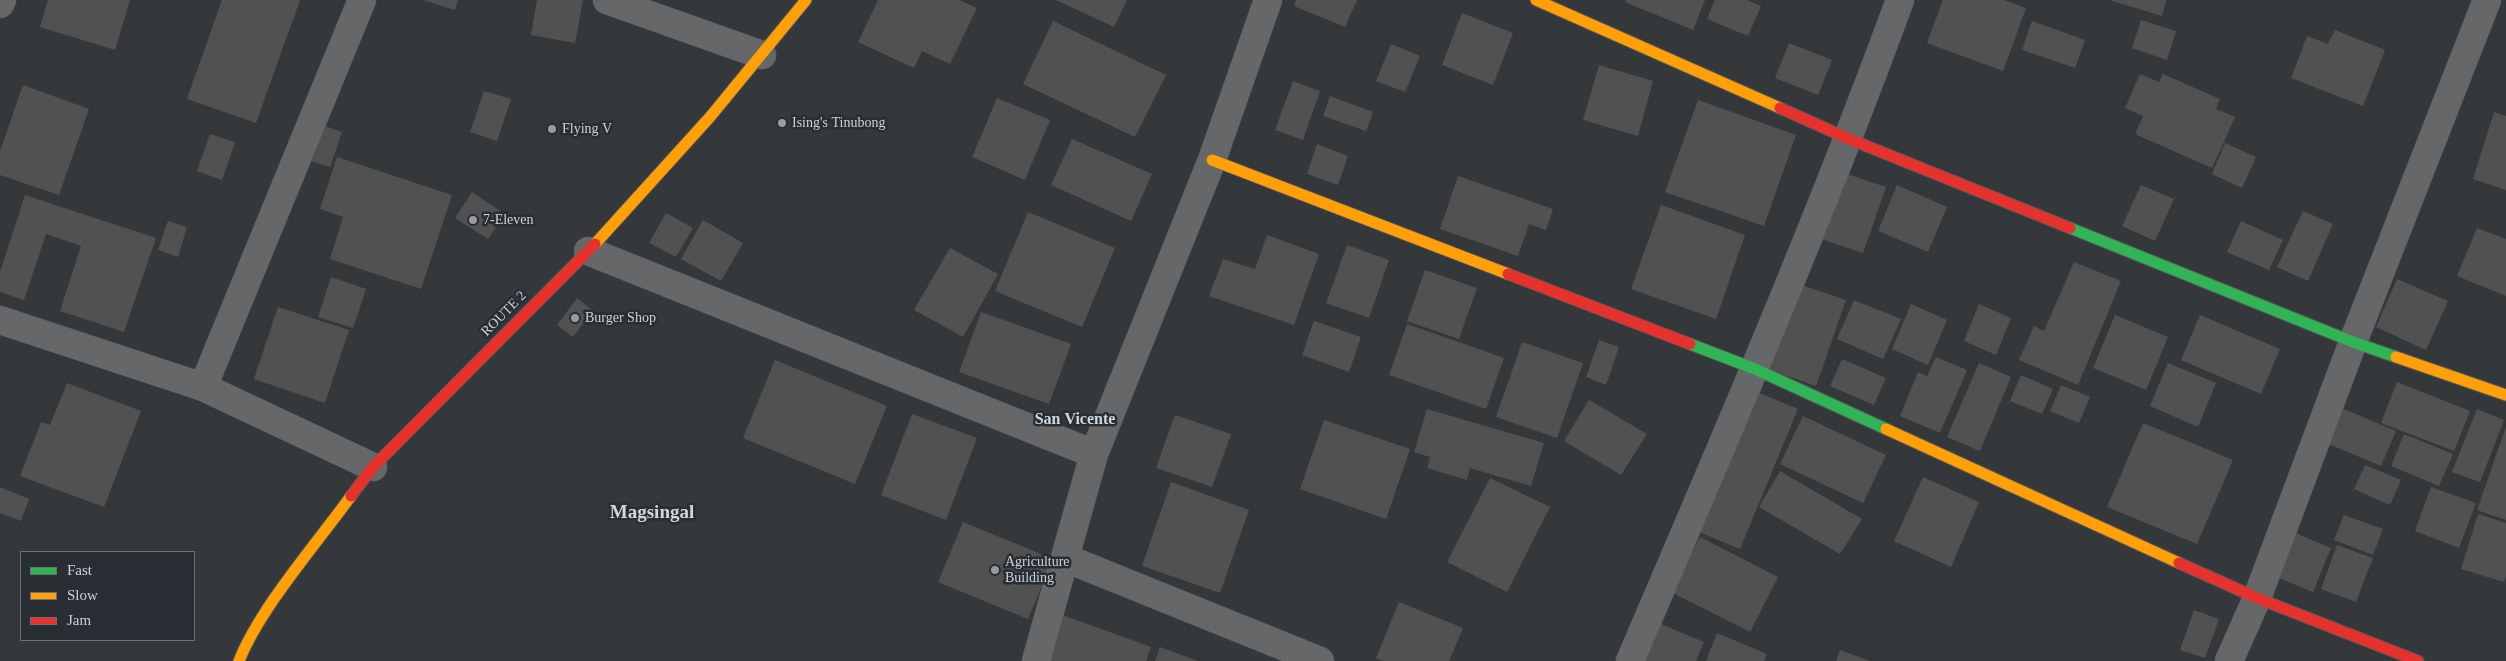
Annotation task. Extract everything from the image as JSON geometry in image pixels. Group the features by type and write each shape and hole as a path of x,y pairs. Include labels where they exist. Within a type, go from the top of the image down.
{"main road":[{"name":"ROUTE 2","path":"239,661 244,648 275,599 373,467 588,251 710,117 806,0"},
{"path":"1536,0 1849,139 2353,342 2506,395"},
{"path":"1212,160 1756,369 2256,598 2418,661"}],"street":[{"path":"0,4 2,0"},
{"path":"203,387 362,0"},
{"path":"606,0 762,55"},
{"path":"1036,661 1094,454 1212,160 1268,0"},
{"path":"1630,661 1756,369 1849,139 1900,0"},
{"path":"2228,661 2256,598 2353,342 2487,0"},
{"path":"588,251 1094,454"},
{"path":"0,320 203,387 373,467"},
{"path":"1065,558 1320,661"}],"building":[{"path":"48,0 130,0 115,50 40,27"},
{"path":"222,0 300,0 256,123 187,99"},
{"path":"423,0 458,0 455,10"},
{"path":"537,0 583,0 575,43 531,35"},
{"path":"878,0 959,0 977,8 950,64 922,51 914,68 858,42"},
{"path":"1056,0 1127,0 1114,27"},
{"path":"1296,0 1357,0 1345,27 1294,6"},
{"path":"1626,0 1705,0 1693,30 1625,2"},
{"path":"1715,0 1747,0 1761,6 1748,36 1707,19"},
{"path":"1943,0 2004,0 2026,8 2003,71 1927,43"},
{"path":"2109,0 2166,0 2162,16"},
{"path":"1462,13 1513,33 1493,85 1442,65"},
{"path":"2141,20 2176,31 2167,60 2132,48"},
{"path":"1053,21 1166,75 1135,137 1023,84"},
{"path":"2032,21 2085,40 2075,68 2022,50"},
{"path":"2335,30 2385,50 2363,106 2291,78 2307,36 2328,44"},
{"path":"1789,43 1832,60 1818,95 1775,78"},
{"path":"1391,44 1420,56 1405,92 1376,81"},
{"path":"1599,65 1653,81 1638,136 1583,120"},
{"path":"2140,74 2159,82 2163,74 2220,99 2216,109 2235,117 2212,168 2135,134 2143,116 2125,108"},
{"path":"1293,81 1320,91 1303,140 1275,130"},
{"path":"23,85 89,109 59,195 0,175 0,151"},
{"path":"484,91 511,99 497,141 470,132"},
{"path":"1330,96 1373,112 1366,131 1323,116"},
{"path":"997,98 1050,120 1025,180 972,157"},
{"path":"1698,100 1796,135 1764,226 1665,192"},
{"path":"2494,112 2506,116 2506,190 2473,179"},
{"path":"314,122 342,132 330,167 302,158"},
{"path":"210,134 235,142 222,180 197,171"},
{"path":"1072,139 1152,174 1131,221 1051,185"},
{"path":"2225,143 2256,157 2242,188 2212,174"},
{"path":"1317,144 1348,156 1338,185 1307,174"},
{"path":"337,157 452,195 421,289 330,259 343,217 320,209"},
{"path":"1844,173 1886,187 1863,253 1821,239"},
{"path":"1458,176 1553,209 1546,230 1529,224 1518,256 1440,229"},
{"path":"1897,185 1947,207 1928,252 1878,231"},
{"path":"2141,185 2174,199 2155,241 2122,226"},
{"path":"472,192 505,214 488,239 455,218"},
{"path":"25,195 156,238 124,332 60,311 81,246 46,234 24,300 0,292 0,272"},
{"path":"1661,205 1745,235 1716,319 1631,289"},
{"path":"2303,211 2333,224 2308,281 2277,267"},
{"path":"1028,212 1115,248 1082,327 995,291"},
{"path":"666,213 693,228 676,257 649,243"},
{"path":"703,220 743,243 721,281 681,259"},
{"path":"168,221 187,227 178,257 158,250"},
{"path":"2241,221 2283,240 2269,270 2227,252"},
{"path":"2477,228 2506,239 2506,296 2457,276"},
{"path":"1267,235 1319,254 1294,325 1209,296 1223,259 1255,269"},
{"path":"1347,245 1389,260 1369,318 1326,303"},
{"path":"950,248 998,274 963,337 914,310"},
{"path":"2074,262 2121,281 2078,385 2019,360 2034,326 2044,331"},
{"path":"1425,270 1477,288 1459,339 1407,321"},
{"path":"331,277 366,289 353,328 318,317"},
{"path":"2397,279 2448,301 2426,350 2376,327"},
{"path":"1795,283 1846,300 1816,386 1765,368"},
{"name":"Burger Shop","path":"577,298 593,311 573,337 557,325"},
{"path":"1854,300 1901,319 1883,359 1837,339"},
{"path":"1911,304 1947,320 1928,365 1892,349"},
{"path":"1979,304 2011,318 1996,355 1964,341"},
{"path":"278,307 349,330 325,403 254,379"},
{"path":"981,312 1071,344 1049,404 959,372"},
{"path":"2115,315 2168,337 2146,390 2093,368"},
{"path":"2200,315 2280,349 2261,394 2181,360"},
{"path":"1314,321 1361,337 1349,372 1302,355"},
{"path":"1407,324 1504,358 1486,409 1389,375"},
{"path":"1599,340 1619,347 1606,385 1586,377"},
{"path":"1522,342 1583,363 1557,438 1496,417"},
{"path":"1936,357 1967,370 1940,433 1900,416 1918,372 1927,376"},
{"path":"1842,359 1886,378 1874,405 1830,386"},
{"path":"775,360 887,406 855,484 743,438"},
{"path":"1979,363 2011,377 1980,451 1947,437"},
{"path":"2168,363 2216,383 2198,427 2150,406"},
{"path":"2021,375 2053,389 2042,414 2010,401"},
{"path":"2397,382 2470,411 2454,451 2381,423"},
{"path":"67,383 141,411 104,507 20,476 41,422 50,425"},
{"path":"2061,385 2090,397 2079,423 2050,411"},
{"path":"1752,390 1798,409 1740,549 1694,530"},
{"path":"1589,400 1647,434 1621,475 1564,441"},
{"path":"2339,407 2396,431 2381,466 2324,442"},
{"path":"1427,409 1544,443 1531,486 1470,468 1467,480 1427,468 1430,457 1414,452"},
{"path":"2477,409 2504,420 2480,482 2452,472"},
{"path":"912,414 977,438 946,520 881,495"},
{"path":"1175,415 1231,434 1212,487 1156,468"},
{"path":"1803,416 1886,455 1863,503 1780,464"},
{"path":"1324,420 1410,449 1386,519 1300,489"},
{"path":"2143,423 2233,460 2197,544 2107,507"},
{"path":"2506,427 2506,520 2477,510"},
{"path":"2404,434 2453,454 2439,486 2391,466"},
{"path":"2365,465 2401,480 2390,505 2354,489"},
{"path":"1780,471 1862,519 1840,554 1759,507"},
{"path":"1923,477 1979,502 1951,567 1894,541"},
{"path":"1490,478 1550,507 1507,592 1447,562"},
{"path":"1171,482 1249,510 1220,593 1142,566"},
{"path":"0,487 29,499 21,521 0,513"},
{"path":"2431,487 2476,503 2459,548 2415,531"},
{"path":"2478,514 2506,523 2506,576 2504,582 2461,569"},
{"path":"2344,515 2383,529 2373,555 2334,540"},
{"name":"Agriculture Building","path":"963,522 1053,559 1028,619 938,582"},
{"path":"2288,530 2331,548 2313,592 2269,574"},
{"path":"1700,537 1778,577 1750,632 1671,592"},
{"path":"2337,545 2373,558 2356,602 2321,589"},
{"path":"1399,602 1463,628 1449,661 1384,661 1376,658"},
{"path":"2194,610 2219,619 2205,658 2180,650"},
{"path":"1057,613 1151,647 1146,661 1042,661"},
{"path":"1651,620 1704,642 1696,661 1634,661"},
{"path":"1717,633 1767,654 1764,661 1706,661"},
{"path":"1160,647 1198,661 1155,661"},
{"path":"1840,650 1870,661 1836,661"}],"traffic: fast":[{"path":"2070,228 2353,342 2396,357"},
{"path":"1690,344 1755,369 1886,429"}],"traffic: slow":[{"path":"595,244 710,117 806,0"},
{"path":"1536,0 1780,108"},
{"path":"1212,160 1508,274"},
{"path":"2396,357 2506,395"},
{"path":"1886,429 2179,563"},
{"path":"239,661 248,641 275,598 351,496"}],"traffic: jam":[{"path":"1780,108 1849,139 2070,228"},
{"path":"351,496 373,467 595,244"},
{"path":"1508,274 1690,344"},
{"path":"2179,563 2257,598 2418,661"}],"place":[{"name":"Ising's Tinubong","path":"782,123"},
{"name":"Flying V","path":"552,129"},
{"name":"7-Eleven","path":"473,220"},
{"name":"Burger Shop","path":"575,318"},
{"name":"Agriculture Building","path":"995,570"}],"district":[{"name":"San Vicente","path":"1075,420"},
{"name":"Magsingal","path":"652,513"}]}
